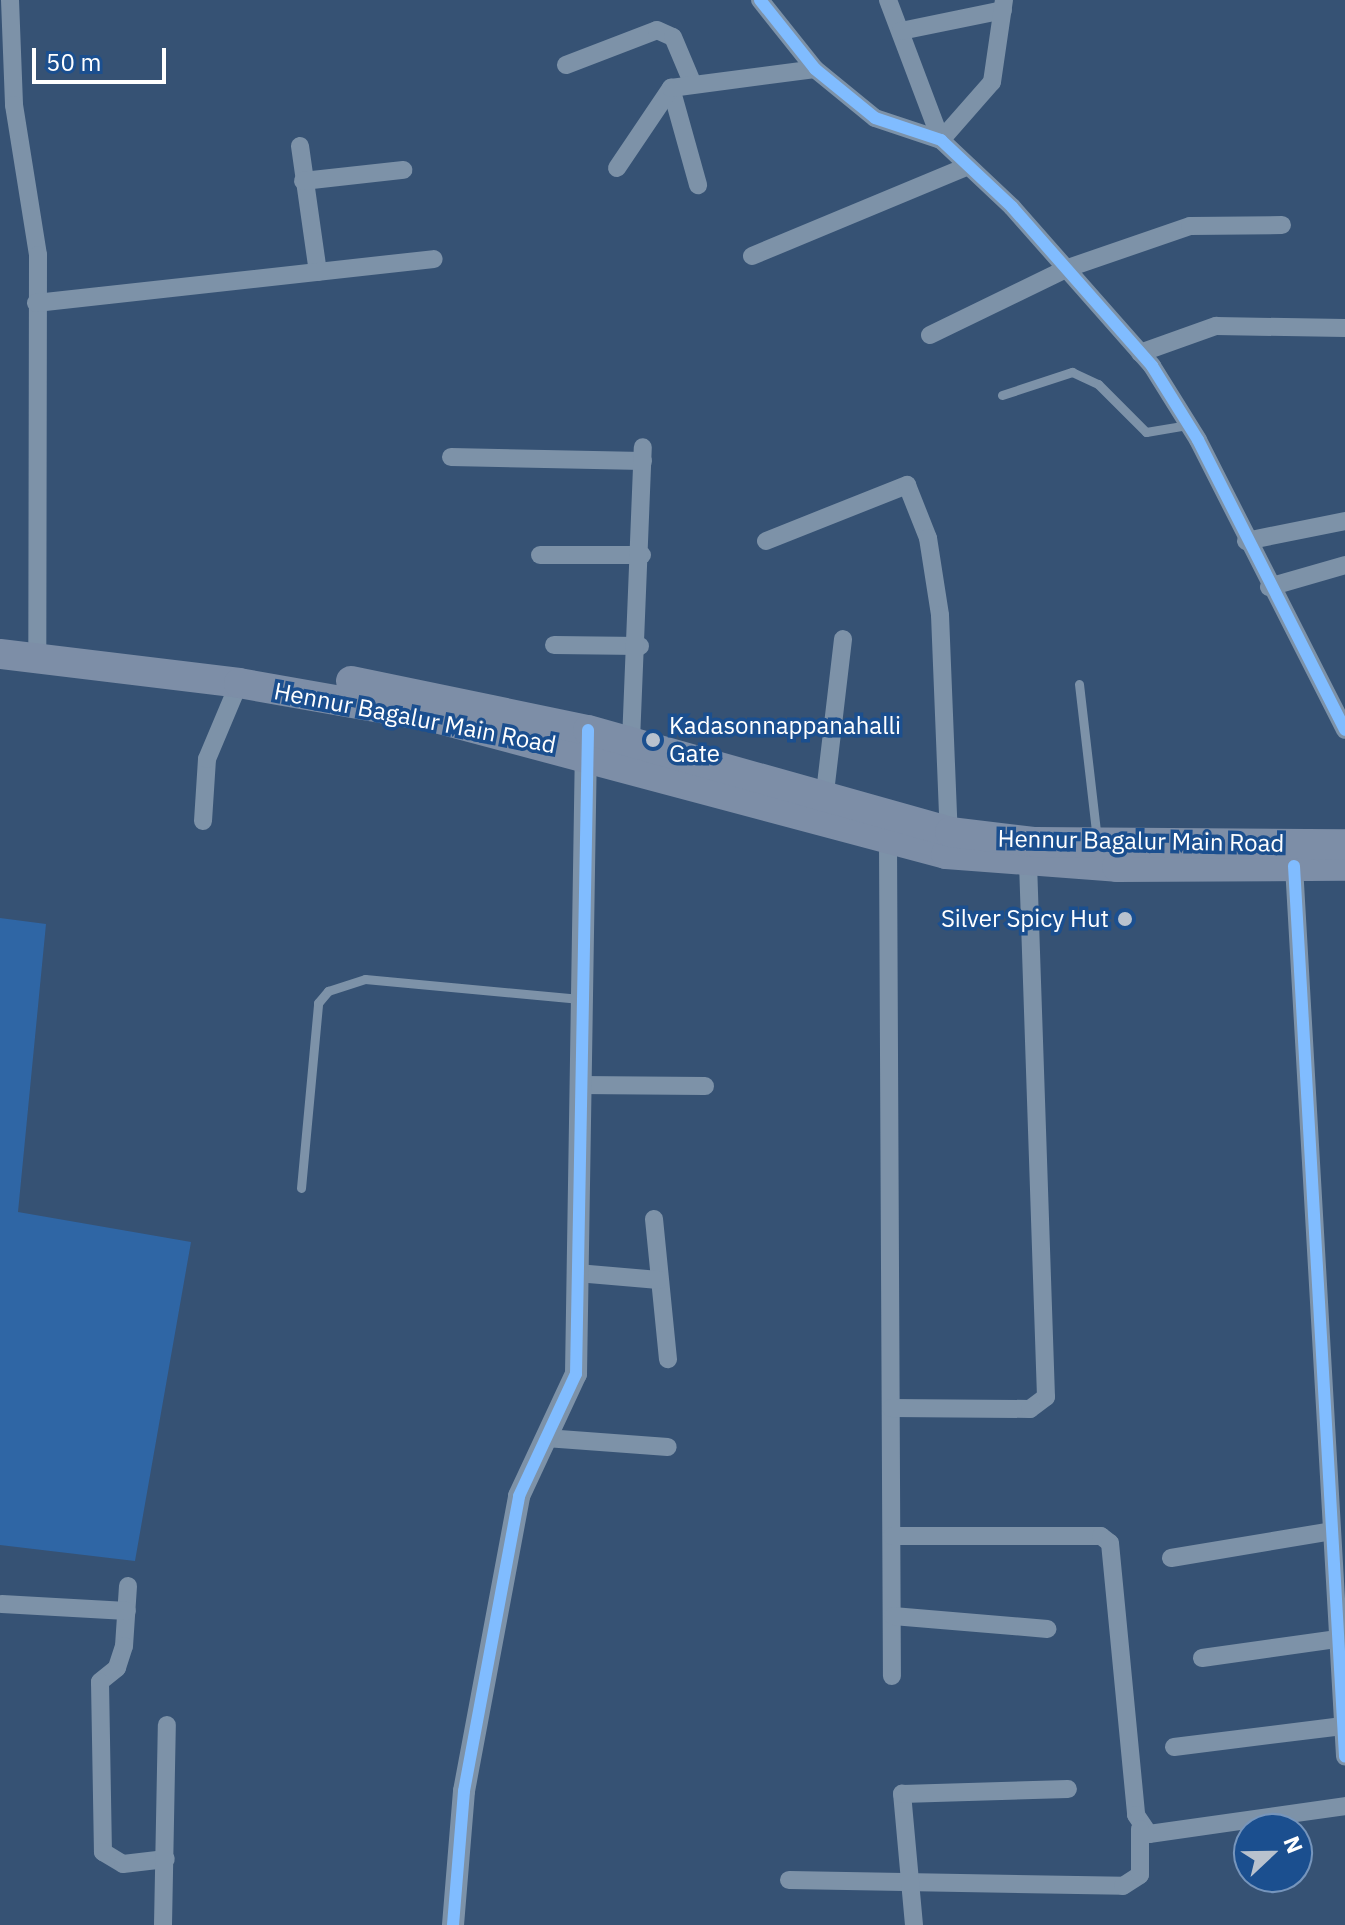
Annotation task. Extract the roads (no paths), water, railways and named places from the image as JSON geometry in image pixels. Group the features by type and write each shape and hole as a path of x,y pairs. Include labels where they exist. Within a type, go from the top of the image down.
{"main road":[{"name":"Hennur Bagalur Main Road","path":"0,633 38,647 239,683 586,741 631,741 948,843 1028,863 1345,866"},
{"name":"Hennur Bagalur Main Road","path":"0,654 38,647 446,697 888,842 1345,844"}],"street":[{"path":"10,0 14,105 38,255 38,647"},
{"path":"760,0 815,69 875,118 941,140 1068,268 1140,353 1188,425 1345,730"},
{"path":"888,0 941,140"},
{"path":"901,31 1004,5 992,82 941,140"},
{"path":"566,65 657,30 673,37 692,82"},
{"path":"617,168 671,88 692,82 815,69"},
{"path":"671,88 698,185"},
{"path":"300,146 318,272"},
{"path":"752,256 968,166"},
{"path":"303,181 403,170"},
{"path":"930,335 1068,268 1190,226 1282,225"},
{"path":"36,303 434,259"},
{"path":"1140,353 1216,326 1345,328"},
{"path":"451,457 643,454 640,646 631,741"},
{"path":"766,541 907,485 928,538 940,615 948,843"},
{"path":"1246,541 1345,521"},
{"path":"540,555 642,555"},
{"path":"1269,587 1345,565"},
{"path":"824,801 843,639"},
{"path":"554,645 640,646"},
{"path":"203,821 207,759 239,683"},
{"path":"453,1925 464,1791 519,1496 576,1374 586,741"},
{"path":"888,842 892,1676"},
{"path":"891,1408 1030,1409 1046,1397 1028,863"},
{"path":"1294,866 1345,1757"},
{"path":"579,1085 705,1086"},
{"path":"654,1219 668,1359"},
{"path":"577,1273 659,1280"},
{"path":"546,1438 668,1447"},
{"path":"1171,1558 1332,1531"},
{"path":"789,1880 909,1885 1134,1883 1140,1829 1110,1543 1101,1536 892,1536"},
{"path":"128,1586 117,1668 100,1682 103,1852 123,1864 166,1859"},
{"path":"2,1604 127,1611"},
{"path":"893,1616 1047,1629"},
{"path":"1202,1658 1338,1639"},
{"path":"163,1925 167,1725"},
{"path":"1174,1747 1343,1726"},
{"path":"914,1925 902,1794 1068,1789"},
{"path":"1140,1829 1149,1834 1345,1806"}],"lane":[{"path":"1002,395 1072,372 1098,384 1146,432 1188,425"},
{"path":"1079,684 1097,844"},
{"path":"301,1188 318,1003 328,991 365,979 580,999"}],"place":[{"name":"Kadasonnappanahalli Gate","path":"653,740"},
{"name":"Silver Spicy Hut","path":"1125,919"}]}
